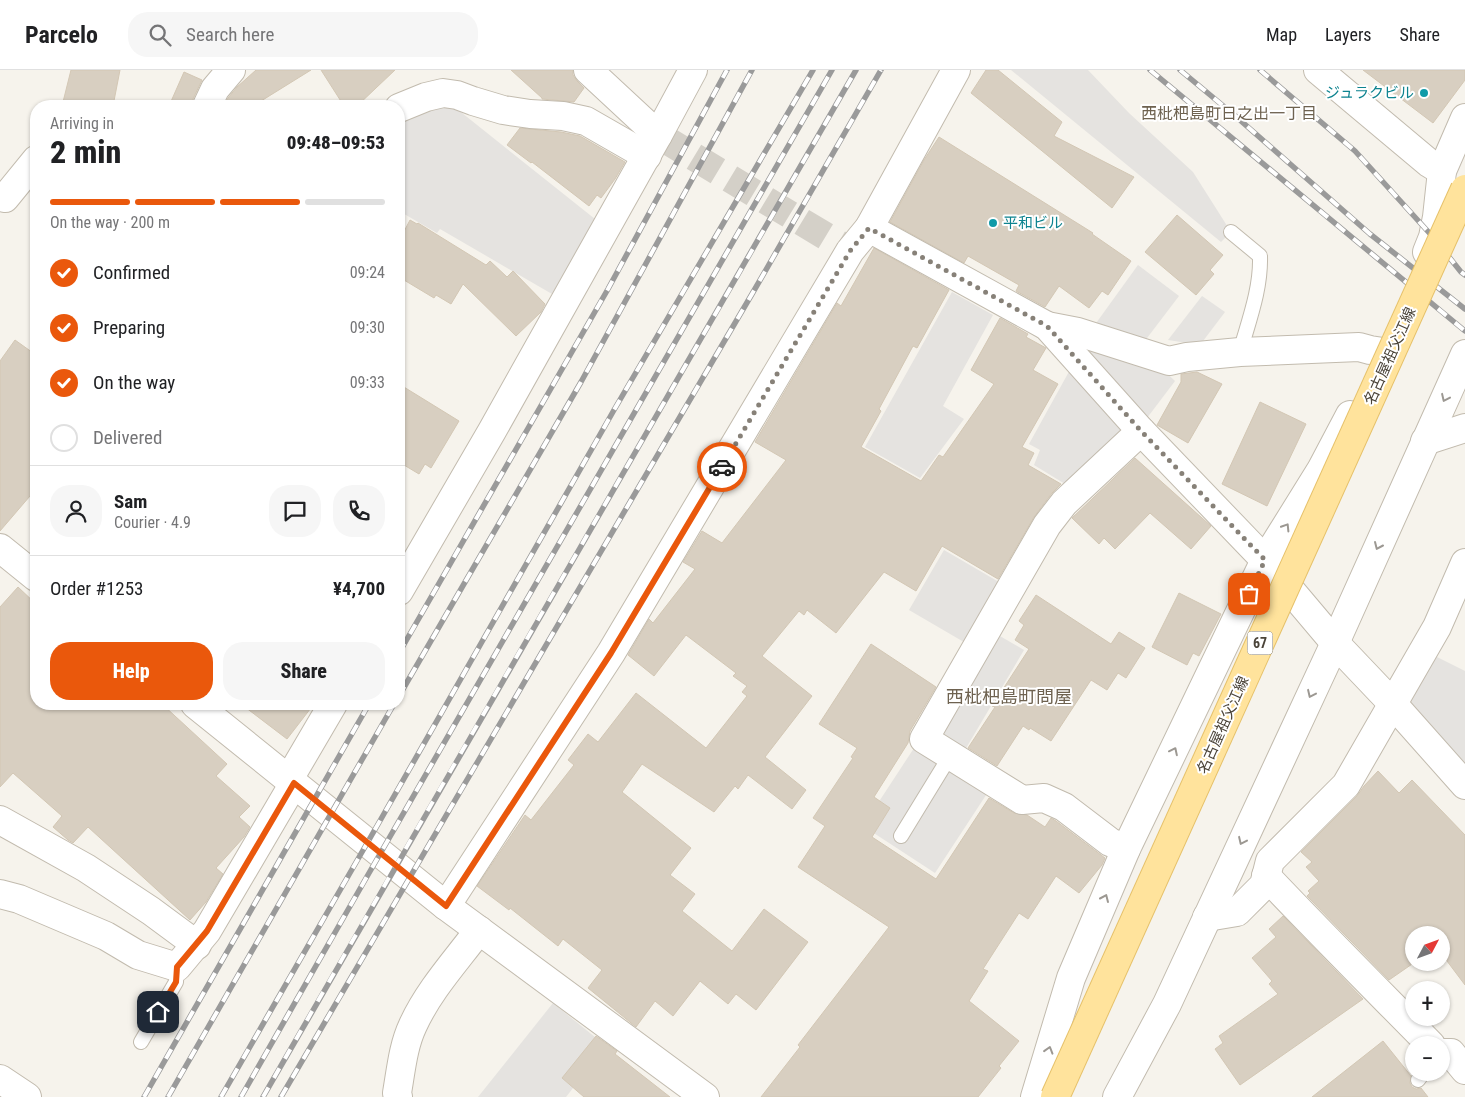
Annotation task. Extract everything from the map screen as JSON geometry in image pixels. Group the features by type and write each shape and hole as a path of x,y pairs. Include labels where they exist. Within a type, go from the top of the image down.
{"main road":[{"name":"名古屋祖父江線","path":"1055,1097 1465,189"}],"street":[{"path":"209,100 214,89 231,70"},
{"path":"588,70 653,146"},
{"path":"405,581 653,146 693,70"},
{"path":"446,906 611,653 850,251 869,228 956,70"},
{"path":"1318,70 1429,163 1442,171"},
{"path":"405,106 443,93 457,95 504,110 563,116 586,121 653,146"},
{"path":"1035,1097 1071,978 1126,849 1265,560 1321,470 1383,352 1420,274 1433,237 1442,171 1465,118"},
{"path":"0,197 5,198 30,167"},
{"path":"869,228 1047,326 1078,332 1169,361 1187,357 1240,352 1360,347 1383,352"},
{"path":"1047,326 1141,431 1265,560 1335,643 1393,704 1465,785"},
{"path":"1117,1097 1167,1004 1335,643 1465,354"},
{"path":"1425,441 1465,428"},
{"path":"1126,849 1110,842 1064,807 1044,798 1022,800 924,739 1047,526 1064,503 1141,431"},
{"path":"0,548 30,572"},
{"path":"1207,917 1237,912 1264,885 1270,861 1346,785 1437,628 1465,563"},
{"path":"202,710 446,906 705,1097"},
{"path":"0,894 19,899 106,936 138,955 177,967 207,931 330,710"},
{"path":"0,820 86,868 151,910 197,945"},
{"path":"1266,876 1330,944 1422,1036"},
{"path":"398,1097 397,1093 403,1058 412,1027 427,998 479,930"},
{"path":"1450,1053 1465,1070"},
{"path":"0,1079 27,1097"}],"lane":[{"path":"1231,232 1260,256 1259,286 1240,352"},
{"path":"901,836 950,756"},
{"path":"141,1042 176,982 177,967"}],"shaded area":[{"path":"1011,70 1088,70 1129,113 1193,172 1231,232 1221,242"},
{"path":"452,105 595,219 552,294 440,229 437,233 405,214 405,116"},
{"path":"1138,265 1179,296 1144,342 1094,326"},
{"path":"952,292 993,315 943,406 964,419 920,478 865,447"},
{"path":"1202,296 1225,312 1200,345 1168,340"},
{"path":"1084,348 1156,363 1175,381 1147,418"},
{"path":"1071,368 1129,430 1070,487 1034,465 1040,450 1029,444"},
{"path":"944,550 1004,585 969,645 909,610"},
{"path":"993,632 1024,650 962,755 932,737"},
{"path":"1435,656 1465,671 1465,764 1405,699"},
{"path":"918,742 990,789 935,873 863,826"},
{"path":"553,1003 606,1046 566,1097 478,1097"}],"building":[{"path":"71,70 120,70 114,100 64,100"},
{"path":"256,70 311,70 263,100 227,100 237,87"},
{"path":"321,70 395,70 363,100 340,100"},
{"path":"511,70 573,70 573,75 584,88 574,102 542,99"},
{"path":"986,70 998,70 1062,122 1054,136 1134,177 1112,208 971,93"},
{"name":"ジュラクビル","path":"1363,70 1465,70 1465,80 1433,123"},
{"path":"184,72 202,80 193,100 172,100"},
{"path":"520,128 580,136 625,162 601,198 597,195 589,206 507,145"},
{"name":"平和ビル","path":"939,137 1093,233 1131,261 1108,295 1102,291 1089,308 1059,286 1045,307 1016,291 1019,285 968,256 964,263 890,222 924,160"},
{"path":"1177,215 1223,255 1210,270 1214,274 1196,295 1145,252"},
{"path":"410,220 418,223 486,265 490,261 507,277 513,271 545,304 541,312 516,336 463,284 451,304 436,295 434,298 405,281 405,230"},
{"path":"874,248 949,290 917,348 913,346 861,447 921,481 939,455 943,457 994,384 971,370 1000,318 1028,334 1026,337 1046,348 1033,370 1058,384 1022,447 1034,453 1028,465 1061,484 1034,517 998,579 942,546 916,591 884,572 836,633 807,610 804,615 799,611 762,656 812,696 765,757 806,790 792,809 748,775 738,789 735,786 714,812 642,764 622,792 691,848 670,875 695,894 682,911 732,951 764,909 808,942 756,1010 736,994 728,1004 700,981 673,1016 655,1001 636,1027 588,988 602,970 563,939 558,946 510,908 509,910 477,886 525,815 531,820 574,765 568,760 588,734 598,742 636,693 706,748 747,696 742,692 747,686 733,676 736,673 686,635 654,676 628,655 649,619 653,623 695,569 683,562 702,531 722,543 786,460 755,442 837,303 841,306"},
{"path":"15,340 30,351 30,496 0,531 0,361"},
{"path":"1197,372 1222,384 1188,443 1157,425 1181,382 1181,374"},
{"path":"405,388 459,421 431,468 425,464 419,474 405,466"},
{"path":"1260,402 1306,424 1267,506 1222,484"},
{"path":"1135,458 1211,526 1191,549 1150,513 1115,549 1104,538 1099,544 1072,518"},
{"path":"18,587 30,598 30,710 168,710 227,764 216,776 250,806 239,817 250,827 244,837 216,868 223,874 206,902 190,920 88,827 73,843 68,840 53,827 62,816 13,773 0,787 0,607"},
{"path":"1179,593 1221,614 1199,656 1193,653 1187,665 1152,647"},
{"path":"1036,595 1111,644 1119,632 1145,648 1126,678 1118,673 1107,690 1091,680 1051,741 1030,728 1029,730 1023,726 997,766 968,748 995,707 992,706 1029,649 1015,640 1024,625 1019,621"},
{"path":"871,644 936,687 910,731 908,743 874,797 890,808 872,837 936,879 989,798 1014,813 1027,815 1045,827 1051,818 1105,858 1102,865 1079,893 1056,876 1028,919 1019,913 983,969 988,971 969,1001 1019,1041 978,1097 761,1097 800,1047 798,1045 889,927 798,867 825,826 813,818 853,758 851,757 857,748 819,724"},
{"path":"249,710 309,710 287,739"},
{"path":"1378,771 1399,793 1412,780 1465,835 1465,985 1450,965 1450,926 1405,926 1405,969 1389,980 1307,896 1310,893 1308,891 1319,881 1306,867 1312,862 1301,852 1357,796"},
{"path":"1283,916 1363,999 1240,1085 1215,1049 1223,1043 1219,1036 1278,994 1269,984 1272,981 1252,958 1276,937 1269,929"},
{"path":"596,1036 617,1051 615,1054 670,1097 584,1097 562,1078"},
{"path":"1383,1041 1405,1068 1405,1081 1410,1081 1412,1087 1416,1089 1421,1088 1428,1097 1312,1097"}],"tunnel":[{"path":"658,135 850,251"}],"railway":[{"path":"405,643 608,289 727,70"},
{"path":"405,686 581,382 752,70"},
{"path":"221,1097 614,410 813,70"},
{"path":"241,1097 832,70"},
{"path":"263,1097 856,70"},
{"path":"281,1097 752,294 881,70"},
{"path":"1150,70 1465,331"},
{"path":"1180,70 1370,234 1465,309"},
{"path":"1260,70 1355,151 1465,275"},
{"path":"144,1097 366,710"},
{"path":"168,1097 391,710"}],"way so far":[{"path":"722,467 850,251 869,228 1047,326 1141,431 1265,560 1249,594"}],"place":[{"name":"ジュラクビル","path":"1424,93"},
{"name":"平和ビル","path":"993,223"}],"district":[{"name":"西枇杷島町日之出一丁目","path":"1229,113"},
{"name":"西枇杷島町問屋","path":"1009,696"}],"route":[{"path":"158,1012 176,982 177,967 207,931 294,783 446,906 611,653 722,467"}]}
